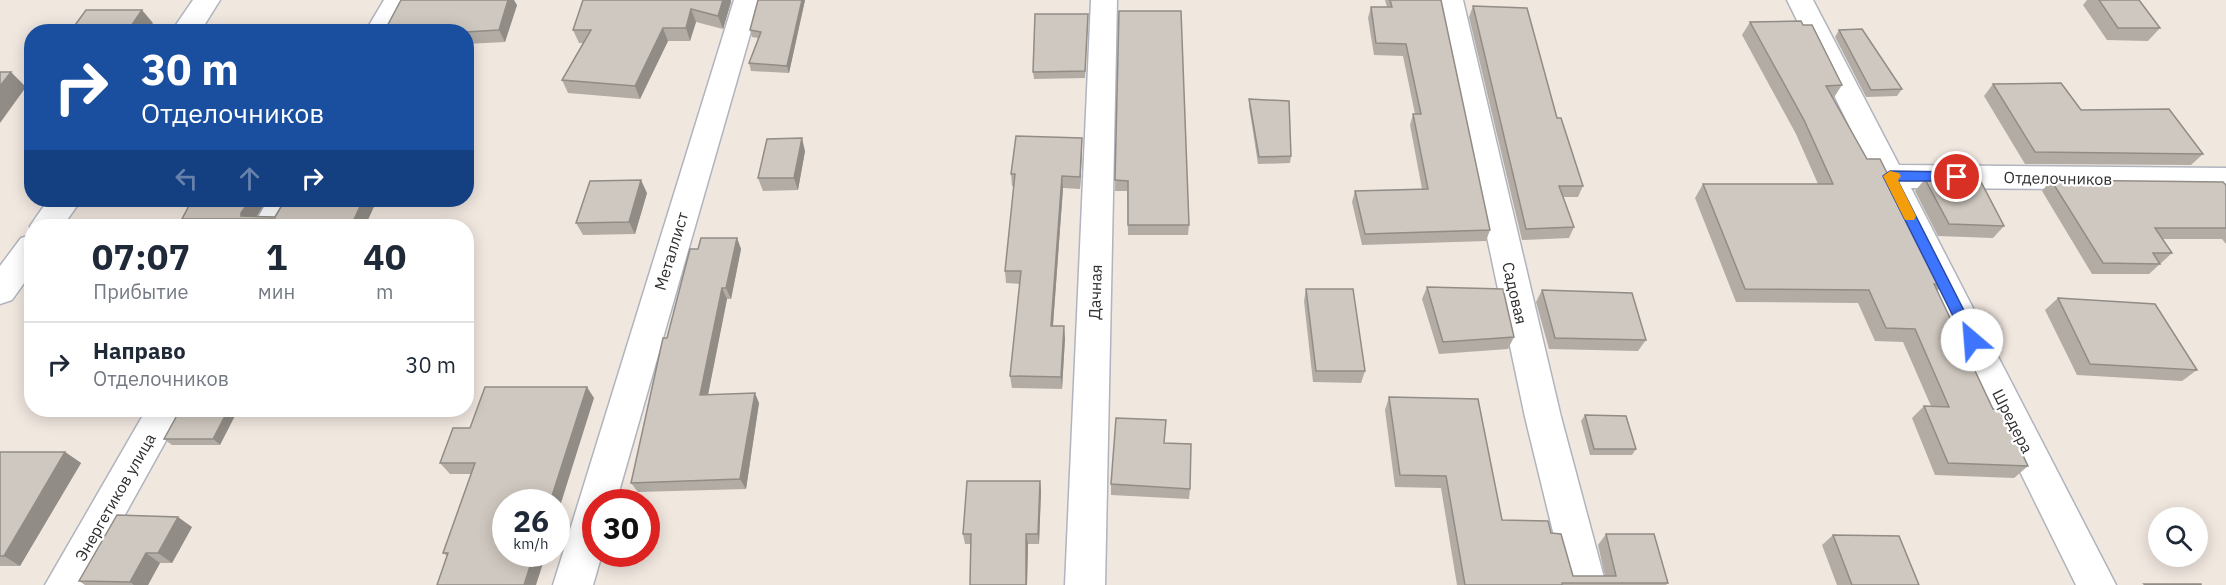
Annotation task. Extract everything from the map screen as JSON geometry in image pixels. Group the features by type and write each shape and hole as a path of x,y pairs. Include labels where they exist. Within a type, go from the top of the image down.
{"street":[{"path":"190,24 207,0"},
{"path":"384,24 397,0"},
{"name":"Металлист","path":"601,489 747,0"},
{"name":"Дачная","path":"1086,585 1104,0"},
{"name":"Садовая","path":"1450,0 1543,417 1586,585"},
{"name":"Шредера","path":"1800,0 2096,585"},
{"name":"Отделочников","path":"1890,176 2226,179"},
{"path":"0,291 24,258"},
{"name":"Энергетиков улица","path":"65,585 161,417"},
{"path":"573,585 582,555"}],"building":[{"path":"401,0 508,0 499,30 474,32 474,24 388,24"},
{"path":"583,0 723,0 718,16 691,9 686,28 663,28 635,86 562,80 591,30 573,30"},
{"path":"758,0 802,0 787,66 749,63 761,32 750,30"},
{"path":"1390,0 1441,0 1490,230 1365,234 1355,191 1428,189 1413,114 1421,114 1406,44 1376,43 1371,7 1392,7"},
{"path":"2099,0 2139,0 2160,28 2118,28"},
{"path":"1473,6 1527,8 1557,118 1561,118 1583,186 1559,186 1574,227 1526,229"},
{"path":"86,10 142,10 132,24 76,24"},
{"path":"1119,11 1181,11 1189,225 1128,225 1128,181 1115,180"},
{"path":"1035,14 1088,14 1085,71 1033,72"},
{"path":"1801,21 1803,25 1812,25 1842,85 1826,86 1867,159 1880,159 1943,285 1934,284 1993,409 2001,409 2028,466 1948,463 1924,406 1949,407 1915,329 1886,328 1869,290 1745,289 1703,184 1833,184 1804,120 1750,22"},
{"path":"1862,29 1902,89 1871,90 1839,30"},
{"path":"0,72 11,72 0,86"},
{"path":"2061,83 2081,110 2169,109 2203,154 2035,152 1993,84"},
{"path":"1249,99 1289,101 1291,156 1259,157"},
{"path":"1016,136 1082,138 1080,177 1062,176 1051,326 1064,326 1061,377 1010,376 1021,271 1005,271 1015,174 1011,174"},
{"path":"802,138 794,178 758,178 767,139"},
{"path":"1925,179 1980,180 2004,226 1949,224"},
{"path":"641,180 629,222 576,223 590,181"},
{"path":"2051,180 2223,182 2226,185 2226,228 2155,228 2172,253 2153,253 2160,264 2103,263"},
{"path":"188,207 245,207 241,216 275,217 281,207 360,207 354,219 182,219"},
{"path":"701,238 737,238 726,288 722,288 700,395 755,393 740,479 631,483 663,338 667,338 690,249 698,249"},
{"path":"1427,287 1503,289 1514,337 1443,342"},
{"path":"1306,289 1353,289 1365,371 1316,371"},
{"path":"1542,290 1632,293 1646,340 1555,338"},
{"path":"2058,298 2155,304 2197,370 2090,364"},
{"path":"485,387 587,387 554,489 492,489 492,567 530,567 524,585 437,585 448,553 443,553 475,463 440,463 453,428 470,428"},
{"path":"1389,397 1478,399 1502,520 1548,521 1551,533 1561,534 1573,576 1616,576 1606,534 1654,534 1668,583 1465,585 1446,476 1400,475"},
{"path":"1585,415 1626,416 1636,449 1594,449"},
{"path":"176,417 224,417 213,439 164,439"},
{"path":"1116,418 1166,420 1164,443 1191,444 1190,489 1111,484"},
{"path":"0,452 65,452 4,556 0,556"},
{"path":"967,481 1040,481 1038,534 1026,534 1026,585 970,585 971,534 963,534"},
{"path":"117,515 178,517 158,553 146,553 130,582 79,581"},
{"path":"1833,535 1899,536 1919,585 1852,585"},
{"path":"2201,584 2201,585 2145,585"}],"slow traffic":[{"path":"1895,176 1890,176 1910,216"}],"route":[{"path":"1957,177 1890,176 1972,340"}]}
